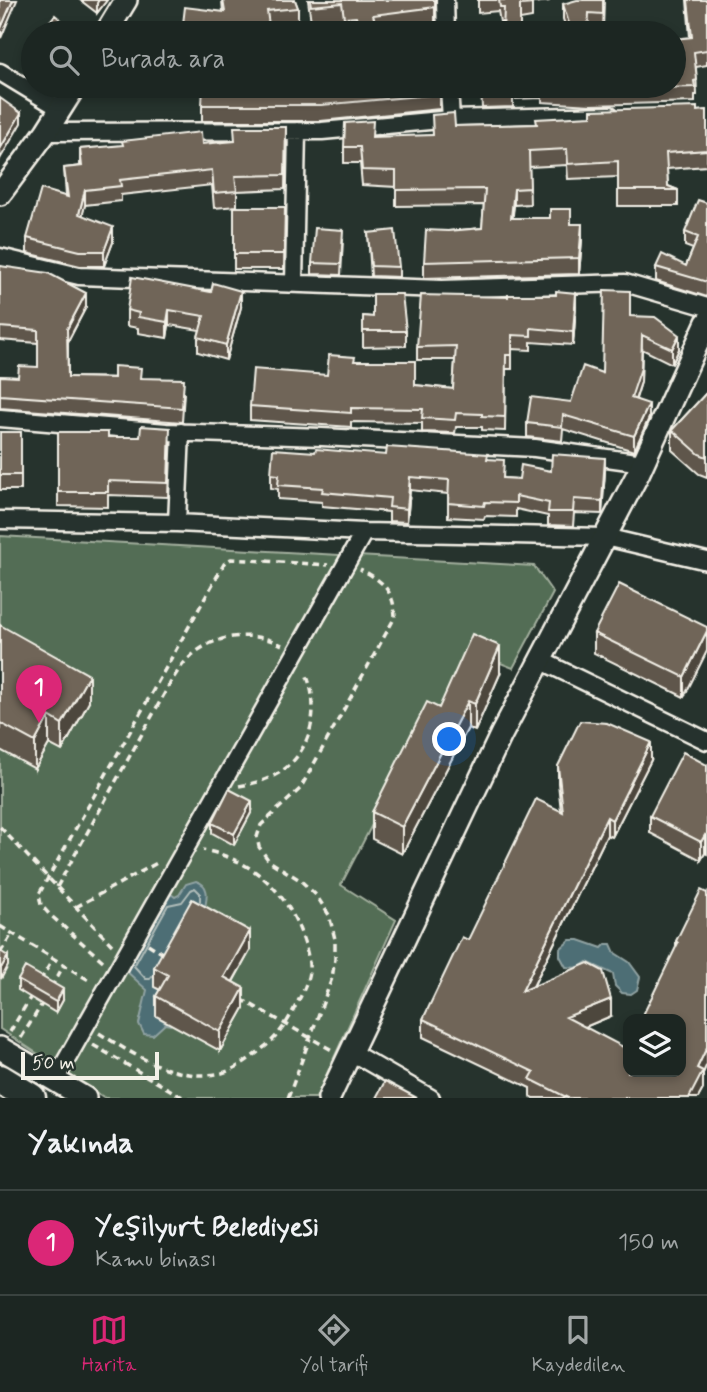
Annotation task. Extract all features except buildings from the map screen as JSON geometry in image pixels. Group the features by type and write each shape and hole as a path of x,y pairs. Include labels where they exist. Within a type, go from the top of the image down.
{"highway":[{"path":"3,1058 31,1098"}],"street":[{"path":"113,21 126,0"},
{"path":"445,0 446,21"},
{"path":"0,72 21,84"},
{"path":"44,98 61,108"},
{"path":"0,194 67,98"},
{"path":"450,98 451,120"},
{"path":"46,132 298,131 451,120 626,115"},
{"path":"294,283 298,131"},
{"path":"0,257 79,276 442,289 625,283 707,307"},
{"path":"330,1098 501,735 643,463 707,322"},
{"path":"0,418 181,432 535,448 643,463"},
{"path":"177,523 181,432"},
{"path":"0,520 605,537 707,561"},
{"path":"55,1080 364,532"},
{"path":"540,660 707,741"},
{"path":"350,1056 431,1098"},
{"path":"3,1058 55,1080 85,1098"}],"path":[{"path":"57,887 172,680 188,658 202,647 220,640 255,635 268,638 285,647 299,661 309,680 314,714 306,743 297,757 273,777 219,789"},
{"path":"0,827 124,958"},
{"path":"76,907 186,847 209,851 242,862 274,887 287,904 306,948 309,971 305,988 286,1024 269,1045 224,1073 189,1073 169,1069 83,1031"},
{"path":"0,926 106,990"},
{"path":"0,953 12,933"},
{"path":"136,937 170,958"},
{"path":"38,985 53,959"},
{"path":"49,991 64,965"},
{"path":"3,1058 30,998"},
{"path":"239,998 350,1056"},
{"path":"3,1058 41,1004"},
{"path":"83,1031 184,1098"}],"green space":[{"path":"0,536 534,566 553,593 513,668 471,651 443,714 430,712 341,885 396,920 316,1098 105,1098 0,1029"}],"water":[{"path":"196,881 206,888 205,908 156,1016 171,1025 165,1024 153,1035 144,1034 139,1024 147,990 124,969 167,891 175,897 186,884"},
{"path":"570,940 579,940 602,948 611,944 615,953 629,962 640,977 637,990 631,994 622,993 615,986 613,974 587,962 578,968 566,967 560,956 560,949"}],"place":[{"name":"Yeşilyurt Belediyesi","path":"39,723"}]}
